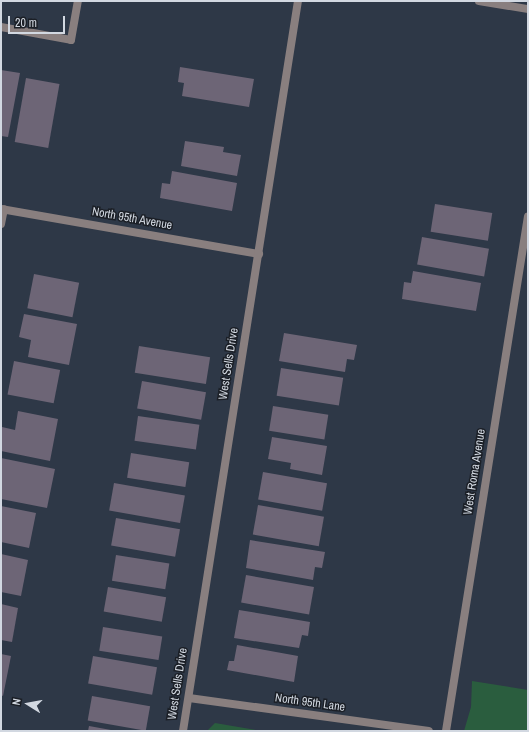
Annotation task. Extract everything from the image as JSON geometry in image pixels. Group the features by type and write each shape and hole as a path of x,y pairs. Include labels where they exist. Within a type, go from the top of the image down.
{"street":[{"path":"1,27 71,40 78,1"},
{"name":"West Sells Drive","path":"183,731 298,1"},
{"path":"479,1 528,9"},
{"path":"1,224 2,209"},
{"name":"North 95th Avenue","path":"2,209 259,254"},
{"name":"West Roma Avenue","path":"446,731 528,216"},
{"name":"North 95th Lane","path":"189,698 429,731"}],"green space":[{"path":"472,681 528,690 528,731 464,731 471,707"},
{"path":"215,723 262,731 207,731"}],"building":[{"path":"180,67 254,79 249,107 182,96 184,83 178,82"},
{"path":"1,70 20,73 8,137 1,136"},
{"path":"26,78 59,84 48,148 15,142"},
{"path":"185,141 224,147 223,152 241,155 237,176 181,166"},
{"path":"172,171 237,183 232,211 160,198 162,183 170,184"},
{"path":"435,204 492,213 488,241 431,232"},
{"path":"422,237 489,249 484,276 417,265"},
{"path":"413,271 481,283 476,311 402,299 404,282 411,283"},
{"path":"34,274 79,283 72,317 27,308"},
{"path":"24,314 77,324 69,365 28,357 31,340 19,337"},
{"path":"284,333 357,345 354,360 347,359 345,372 279,361"},
{"path":"139,346 210,357 206,384 135,373"},
{"path":"14,361 60,370 54,403 8,394"},
{"path":"281,368 343,378 339,406 277,396"},
{"path":"142,381 206,392 201,420 137,409"},
{"path":"273,406 328,415 324,439 269,431"},
{"path":"18,411 58,419 50,461 1,451 2,427 15,430"},
{"path":"138,416 199,425 196,449 135,441"},
{"path":"272,437 327,446 322,475 290,469 291,463 268,459"},
{"path":"131,453 189,462 185,487 127,478"},
{"path":"1,458 55,469 47,508 1,499"},
{"path":"263,472 327,483 322,511 258,500"},
{"path":"114,483 185,496 180,523 109,511"},
{"path":"258,505 324,517 319,546 253,535"},
{"path":"1,506 36,513 29,548 1,542"},
{"path":"116,518 180,529 175,557 111,546"},
{"path":"250,540 325,552 322,568 315,567 313,580 246,568"},
{"path":"1,554 28,560 21,596 1,592"},
{"path":"116,555 169,563 165,589 112,581"},
{"path":"246,575 314,587 309,615 241,603"},
{"path":"108,587 166,597 162,622 104,612"},
{"path":"1,604 18,608 12,642 1,640"},
{"path":"239,610 310,622 308,636 302,635 299,648 234,638"},
{"path":"103,627 162,636 159,660 99,651"},
{"path":"237,645 298,656 294,682 227,670 229,661 234,661"},
{"path":"1,654 11,656 3,696 1,695"},
{"path":"93,656 157,667 152,695 88,684"},
{"path":"92,696 150,706 146,731 88,721"},
{"path":"89,726 111,730 111,731 88,731"}]}
